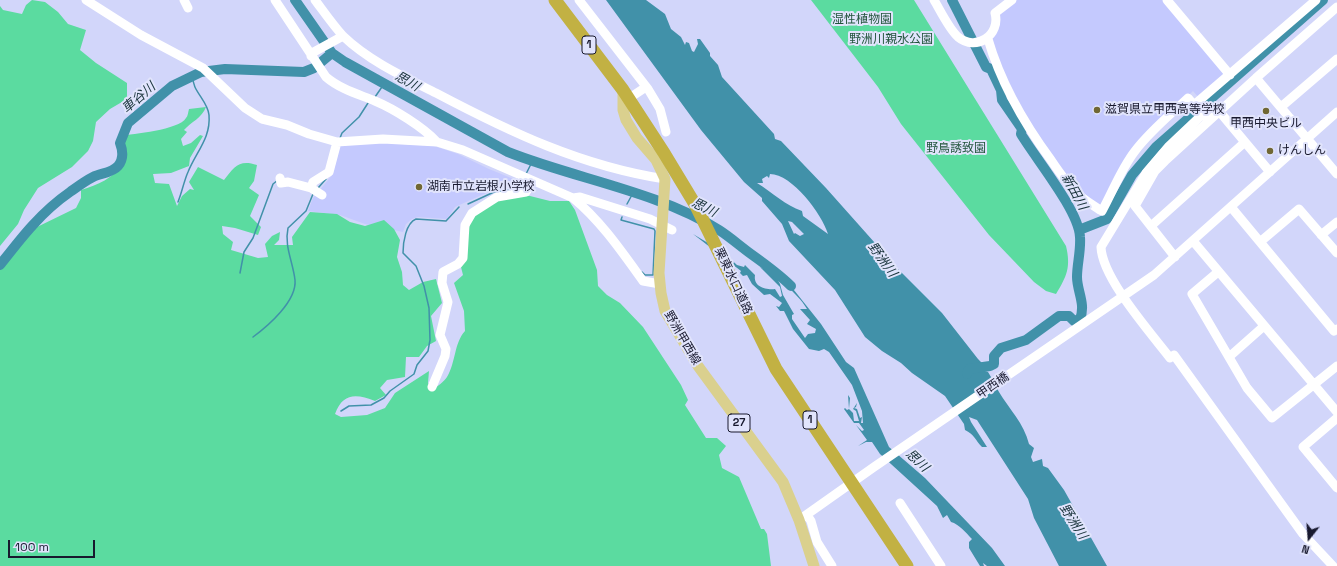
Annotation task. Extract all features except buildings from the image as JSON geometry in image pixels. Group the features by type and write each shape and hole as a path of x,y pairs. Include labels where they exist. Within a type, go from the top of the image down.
{"highway":[{"name":"栗東水口道路","path":"555,0 626,94 687,191 727,267 747,312 776,369 907,566"}],"main road":[{"name":"野洲甲西線","path":"626,94 623,110 626,120 637,138 656,160 665,180 666,226 660,284 665,311 726,406 783,482 803,517 812,543 814,566"}],"street":[{"path":"86,0 141,35 204,68 253,114 262,119 287,125 309,134 337,142 383,139 437,142 463,150 574,198 585,208 609,236 643,281 660,284"},
{"path":"275,0 312,55 318,67 335,85 387,108 429,134 437,142"},
{"path":"315,0 342,36 382,65 523,137 600,165 665,180"},
{"path":"579,0 646,86 660,109 666,132"},
{"path":"934,0 957,36 964,40 976,42 988,39 995,29 997,21 995,13 1012,0"},
{"path":"1167,0 1230,75"},
{"path":"1316,0 1230,75 1146,173 1101,246 1101,257 1106,268 1124,296 1170,358 1174,356 1303,534 1333,566"},
{"path":"1175,256 1135,206 1155,171 1219,111 1337,7"},
{"path":"312,55 342,36"},
{"path":"988,39 996,67 1010,98 1029,131 1066,182 1078,194 1102,211 1125,166 1135,150 1152,131 1188,98 1200,111"},
{"path":"1281,107 1337,59"},
{"path":"1256,78 1337,174"},
{"path":"626,94 646,86"},
{"path":"1219,111 1270,172"},
{"name":"甲西橋","path":"803,517 1154,275 1193,242 1337,112"},
{"path":"280,180 281,183 288,182 315,189 329,172 337,142"},
{"path":"1151,226 1245,142"},
{"path":"432,387 445,356 446,349 440,335 448,302 441,277 443,272 458,264 464,258 465,225 472,213 497,197 526,192 532,181"},
{"path":"574,198 580,197 620,209 666,226"},
{"path":"1231,207 1334,331 1337,329"},
{"path":"1260,242 1299,209 1337,253"},
{"path":"1321,235 1337,222"},
{"path":"1193,242 1337,412"},
{"path":"1218,272 1192,294 1247,388 1272,418 1337,366"},
{"path":"1229,357 1264,326"},
{"path":"1337,418 1303,446 1337,488"},
{"path":"900,503 941,566"},
{"path":"812,543 832,566"}],"shaded area":[{"name":"滋賀県立甲西高等学校","path":"1016,0 1164,0 1224,73 1224,77 1199,98 1193,91 1142,141 1101,211 1077,192 1010,92 991,40 998,12"},
{"name":"湖南市立岩根小学校","path":"370,142 434,146 458,154 521,182 518,186 493,190 455,207 447,219 418,217 412,219 406,224 403,232 365,224 340,215 308,211 313,198 333,174 340,146"}],"green space":[{"path":"32,0 45,2 58,12 68,24 86,30 80,50 96,63 127,83 127,99 110,109 96,122 93,141 88,151 72,167 38,188 24,210 18,224 0,246 0,6 3,10 22,14 26,5"},
{"name":"野洲川親水公園","path":"811,0 914,0 1066,246 1068,260 1067,271 1056,294 1046,291 1034,282 989,235 901,124 878,87"},
{"path":"206,107 199,117 184,130 187,132 181,139 183,146 191,143 200,135 203,136 190,158 189,166 171,173 153,174 155,183 169,184 177,206 182,196 190,189 194,190 189,182 198,167 224,180 238,165 251,163 257,165 254,181 249,188 259,195 250,216 261,227 258,235 235,228 222,226 223,234 233,242 231,250 258,258 268,257 265,244 272,236 280,232 279,240 274,245 293,245 292,237 310,212 337,214 350,222 365,226 384,220 394,229 400,240 397,257 402,272 403,285 409,290 423,282 436,279 442,303 431,316 436,341 427,346 419,357 406,357 405,377 387,380 380,388 386,395 375,401 357,396 346,398 338,407 335,414 341,417 367,415 385,408 395,393 429,371 428,383 433,390 447,377 459,341 465,331 464,311 454,283 463,275 460,263 473,212 508,196 530,196 550,201 569,201 575,210 597,270 598,286 607,295 620,303 643,327 681,385 688,400 685,405 706,438 717,438 726,446 719,455 722,468 739,477 761,529 764,529 767,534 771,566 0,566 0,270 19,246 37,227 76,208 81,198 81,190 105,180 119,169 123,164 120,136 155,131 175,126 186,118 189,109"}],"water":[{"name":"野洲川","path":"606,0 646,0 665,14 671,29 681,37 685,45 686,42 689,43 692,51 694,52 698,44 697,39 700,39 710,53 710,56 718,65 722,77 774,134 775,139 781,141 826,188 899,270 942,313 978,359 983,364 987,364 978,366 978,369 988,372 999,392 1024,429 1029,444 1034,448 1031,457 1033,462 1042,459 1043,466 1048,468 1064,490 1107,566 1059,566 1034,518 1028,499 977,420 969,417 987,447 982,447 973,436 965,430 964,424 945,396 865,337 835,290 789,241 782,224 762,201 762,198 744,182 701,130","holes":["770,174 779,176 788,181 805,196 820,216 828,234 803,216 802,211 785,202 757,183 763,183 762,179 767,176 769,178","788,221 792,222 804,234 800,236 795,233 794,234"]},
{"path":"693,234 723,252 737,265 744,267 745,265 755,275 758,285 768,289 775,289 780,297 782,296 780,287 760,267 764,269 764,265 768,270 773,271 780,284 783,295 794,314 792,315 792,319 805,338 808,334 815,333 816,329 807,324 810,320 800,309 807,309 781,277 786,280 821,324 846,362 854,368 889,447 925,478 992,548 1005,566 987,566 983,563 984,566 980,566 969,548 969,542 972,539 965,532 951,522 947,515 943,518 937,506 880,454 872,442 866,442 858,446 867,440 856,425 862,431 864,430 859,423 854,423 844,409 849,409 853,413 854,421 859,421 856,411 853,409 857,403 856,407 854,408 857,409 860,418 862,417 861,423 863,423 862,411 852,385 829,352 824,349 819,351 809,349 793,329 784,311 780,311 776,306 779,307 782,303 770,294 764,295 752,284 747,275 743,276 740,273 741,271"},
{"path":"992,351 994,351 992,363 989,364"},
{"path":"848,395 850,398 849,409"}],"waterway":[{"name":"思川","path":"295,0 332,53 345,62 508,152 534,162 643,195 695,217 719,230 772,269 791,286"},
{"name":"新田川","path":"952,0 986,67 991,69 1001,90 1002,100 1022,129 1021,134 1065,200 1078,226 1080,237 1077,277 1082,303 1082,313 1080,319 1074,321 1069,316 1059,316 1026,340 1001,348 994,356 994,364 969,369 967,374"},
{"path":"1079,230 1107,219 1132,175 1156,147 1323,0"},
{"name":"車谷川","path":"0,265 32,226 50,208 78,186 96,176 113,170 118,166 122,155 120,143 128,123 172,86 201,72 225,69 304,72 314,68 332,53"},
{"path":"178,202 185,179 208,131 209,123 208,110 197,91 193,81 193,76"},
{"path":"375,97 384,84"},
{"path":"340,138 342,133 359,117 368,103"},
{"path":"526,174 532,162"},
{"path":"318,188 326,179"},
{"path":"240,273 244,252 253,238 273,184 278,180"},
{"path":"468,204 494,192 519,188 522,183"},
{"path":"627,204 633,193"},
{"path":"253,337 273,320 287,304 291,296 295,280 287,241 288,228 306,211 313,194"},
{"path":"341,411 349,406 371,405 384,398 390,391 414,374 417,365 428,351 430,340 429,308 424,286 416,266 403,253 404,238 410,224 416,219 446,221 459,207"},
{"path":"622,217 621,220 654,229 655,231 653,275 645,275 642,272"}],"place":[{"name":"滋賀県立甲西高等学校","path":"1097,110"},
{"name":"甲西中央ビル","path":"1266,111"},
{"name":"けんしん","path":"1270,151"},
{"name":"湖南市立岩根小学校","path":"419,187"}],"park label":[{"name":"湿性植物園","path":"862,20"},
{"name":"野鳥誘致園","path":"956,149"}]}
